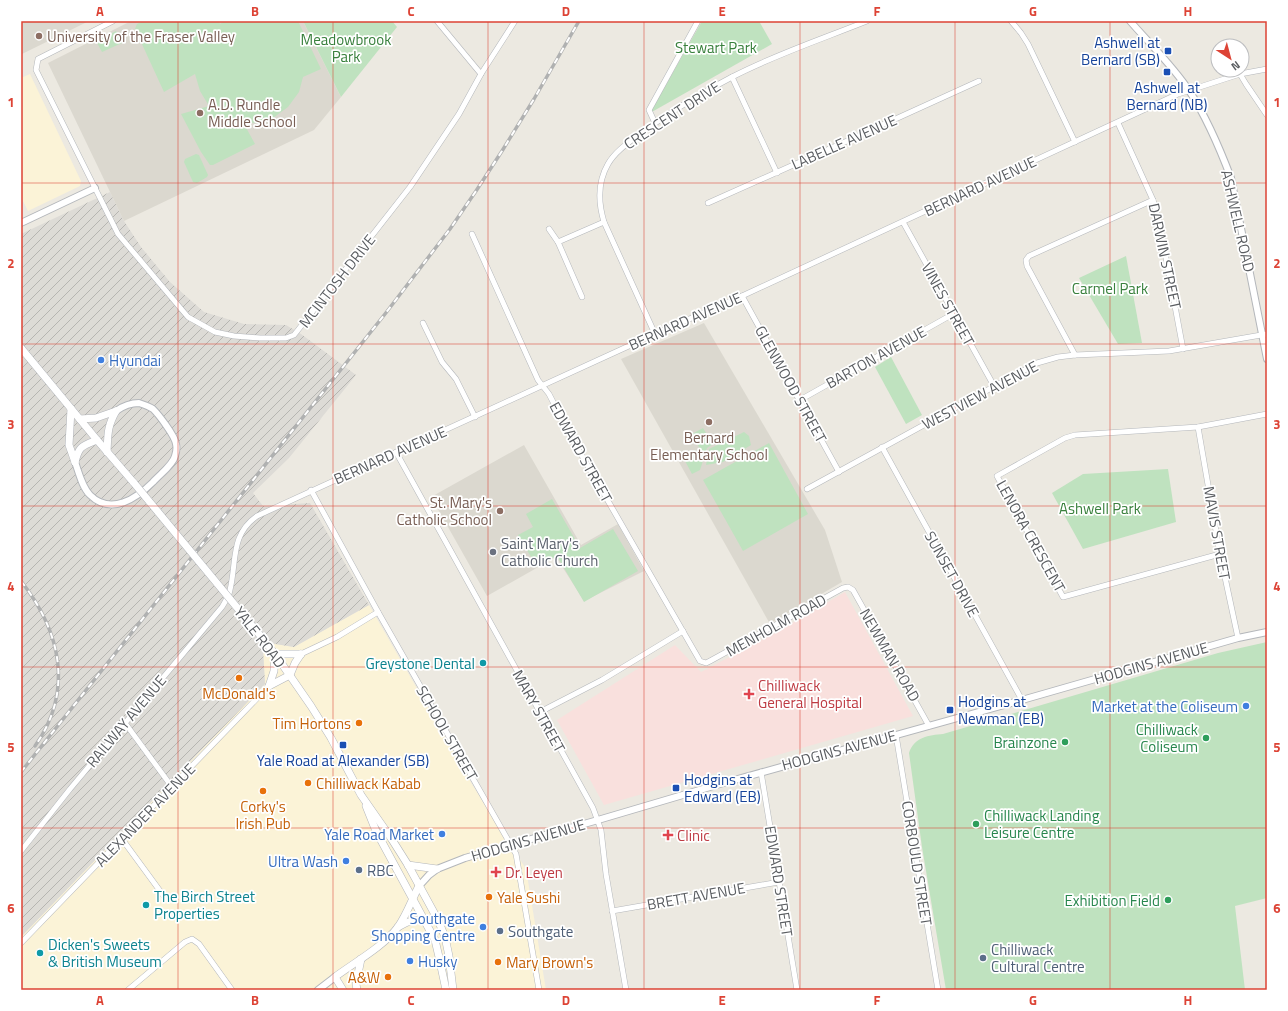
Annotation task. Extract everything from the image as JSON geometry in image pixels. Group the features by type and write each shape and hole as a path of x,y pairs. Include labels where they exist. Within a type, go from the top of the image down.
{"main road":[{"name":"YALE ROAD","path":"21,348 254,628 290,675 331,738 361,795 376,831 425,921 434,940 446,990"},
{"path":"71,408 70,445 75,462"},
{"path":"80,419 96,418 116,411"},
{"path":"108,452 110,422 116,411"},
{"path":"75,462 78,452 84,445 97,440"},
{"path":"269,686 274,671 275,654 301,654"},
{"path":"269,686 290,675 301,654"},
{"name":"YALE ROAD","path":"361,795 384,827 408,865 438,920 445,937 453,990"},
{"path":"408,865 437,869"},
{"path":"343,990 335,977 388,939 398,927 419,886"},
{"path":"398,927 407,922 416,920 425,921"},
{"path":"357,990 356,984 361,959"}],"street":[{"name":"MCINTOSH DRIVE","path":"113,21 38,59 36,70 118,234 188,317 215,332 234,336 260,338 286,338 298,330 410,187 460,114 481,74 516,21"},
{"path":"437,21 481,74"},
{"path":"655,123 649,110 698,21"},
{"name":"CRESCENT DRIVE","path":"655,334 604,222 600,208 599,188 604,171 611,159 620,149 655,123 732,77 767,61 867,21"},
{"path":"1011,21 1021,32 1028,44 1075,142"},
{"name":"ASHWELL ROAD","path":"1130,21 1180,78 1189,91 1210,130 1231,178 1265,335 1267,359"},
{"path":"1250,73 1267,71"},
{"path":"732,77 777,173"},
{"path":"1189,91 1228,78"},
{"path":"1242,78 1267,115"},
{"name":"LABELLE AVENUE","path":"708,203 979,81"},
{"name":"BERNARD AVENUE","path":"230,591 238,539 247,525 257,516 311,490 742,296 1178,94 1189,91"},
{"name":"DARWIN STREET","path":"1118,123 1153,200 1160,226 1184,348"},
{"path":"21,223 94,188"},
{"path":"1075,355 1027,266 1026,260 1029,256 1153,200"},
{"path":"558,242 604,222"},
{"name":"VINES STREET","path":"903,222 994,386"},
{"path":"549,229 558,242 582,297"},
{"name":"EDWARD STREET","path":"472,234 538,380 550,394 569,433 698,659 703,662"},
{"name":"GLENWOOD STREET","path":"742,296 839,472"},
{"name":"BARTON AVENUE","path":"800,400 953,314"},
{"path":"423,323 442,362 456,379 475,417"},
{"name":"WESTVIEW AVENUE","path":"807,489 1036,363 1058,357 1075,355 1169,351 1265,335"},
{"path":"75,462 83,485 90,495 100,502 112,505 124,504 138,495 172,462 175,458 177,446 172,434 153,409 139,403 124,405 116,411"},
{"name":"LENORA CRESCENT","path":"1220,554 1063,597 997,476 1065,438 1075,434 1198,427 1267,414"},
{"name":"MAVIS STREET","path":"1198,427 1220,554 1238,638"},
{"name":"SUNSET DRIVE","path":"882,447 1022,700"},
{"name":"MARY STREET","path":"396,452 593,808 601,830 606,874 626,990"},
{"name":"SCHOOL STREET","path":"311,490 378,612 516,854 539,990"},
{"name":"MENHOLM ROAD","path":"703,662 715,658 848,586"},
{"name":"NEWMAN ROAD","path":"848,586 853,590 929,726"},
{"name":"RAILWAY AVENUE","path":"21,851 125,722 222,607 230,591"},
{"path":"301,654 336,637 378,612"},
{"path":"540,712 602,680 683,632"},
{"name":"HODGINS AVENUE","path":"419,886 437,869 465,858 511,844 1238,638 1267,632"},
{"name":"ALEXANDER AVENUE","path":"21,943 269,686"},
{"path":"125,722 172,787"},
{"name":"CORBOULD STREET","path":"896,735 938,990"},
{"name":"EDWARD STREET","path":"761,772 797,990"},
{"path":"122,839 163,895"},
{"name":"BRETT AVENUE","path":"612,910 779,882"},
{"path":"128,990 185,942 192,939 199,944 232,990"},
{"path":"318,990 335,977"}],"shaded area":[{"name":"University of the Fraser Valley","path":"21,21 89,21 22,54"},
{"name":"A.D. Rundle Middle School","path":"131,21 303,21 341,97 314,130 124,221 48,63"},
{"path":"30,74 81,181 80,186 28,211 21,197 21,78"},
{"path":"110,192 124,221 141,247 170,282 204,312 244,324 286,325 301,334 356,375 289,458 253,493 263,506 310,503 369,605 294,647 269,643 263,649 265,684 21,937 21,234"},
{"name":"Bernard Elementary School","path":"704,323 825,530 842,582 770,624 621,359"},
{"name":"St. Mary's Catholic School","path":"524,445 581,545 618,524 644,571 584,601 556,557 487,596 431,497"},
{"name":"Chilliwack General Hospital","path":"845,592 913,716 604,805 557,720 675,645 701,672 775,633"},
{"path":"369,605 473,786 526,869 546,990 21,990 21,937 265,684 263,649 269,643 294,647"}],"green space":[{"path":"143,21 219,21 220,24 224,21 298,21 321,69 303,77 299,92 288,107 273,118 256,123 243,122 255,144 213,165 210,165 201,152 181,114 209,106 200,91 195,74 164,92 135,29 137,24"},
{"name":"Meadowbrook Park","path":"303,21 392,21 397,27 341,97"},
{"name":"Stewart Park","path":"702,21 759,21 772,44 650,113"},
{"path":"116,31 122,43 102,52 96,41"},
{"path":"196,154 199,155 208,175 197,183 193,182 184,162 185,159"},
{"name":"Carmel Park","path":"1126,256 1142,343 1118,344 1079,278"},
{"path":"891,357 922,415 906,424 875,367"},
{"path":"703,428 713,444 707,448 700,470 692,474 684,459 700,449 692,434"},
{"path":"744,432 749,436 751,445 723,462 706,465 709,449"},
{"path":"769,443 808,514 743,551 703,480"},
{"name":"Ashwell Park","path":"1168,469 1176,522 1083,549 1052,493 1083,474"},
{"path":"552,499 580,548 613,529 638,571 584,602 557,556 537,567 518,535 533,527 526,514"},
{"path":"1267,642 1267,898 1235,906 1245,990 946,990 922,847 909,753 914,743 927,736 943,734 1218,653"}],"railway":[{"path":"21,772 385,314 450,229 502,151 579,21"},
{"path":"21,581 35,600 46,621 58,662 58,683 55,704 47,725 35,746"}],"place":[{"name":"University of the Fraser Valley","path":"39,36"},
{"name":"Ashwell at Bernard (SB)","path":"1168,51"},
{"name":"Ashwell at Bernard (NB)","path":"1167,72"},
{"name":"A.D. Rundle Middle School","path":"200,113"},
{"name":"Hyundai","path":"101,360"},
{"name":"Bernard Elementary School","path":"709,422"},
{"name":"St. Mary's Catholic School","path":"500,511"},
{"name":"Saint Mary's Catholic Church","path":"493,552"},
{"name":"Greystone Dental","path":"483,663"},
{"name":"McDonald's","path":"239,678"},
{"name":"Chilliwack General Hospital","path":"749,694"},
{"name":"Market at the Coliseum","path":"1246,706"},
{"name":"Hodgins at Newman (EB)","path":"950,710"},
{"name":"Tim Hortons","path":"359,723"},
{"name":"Chilliwack Coliseum","path":"1206,738"},
{"name":"Brainzone","path":"1065,742"},
{"name":"Yale Road at Alexander (SB)","path":"343,745"},
{"name":"Chilliwack Kabab","path":"308,783"},
{"name":"Hodgins at Edward (EB)","path":"676,788"},
{"name":"Corky's Irish Pub","path":"263,791"},
{"name":"Chilliwack Landing Leisure Centre","path":"976,824"},
{"name":"Yale Road Market","path":"442,834"},
{"name":"Clinic","path":"668,835"},
{"name":"Ultra Wash","path":"346,861"},
{"name":"RBC","path":"359,870"},
{"name":"Dr. Leyen","path":"496,872"},
{"name":"Yale Sushi","path":"489,897"},
{"name":"Exhibition Field","path":"1168,900"},
{"name":"The Birch Street Properties","path":"146,905"},
{"name":"Southgate Shopping Centre","path":"483,927"},
{"name":"Southgate","path":"500,931"},
{"name":"Dicken's Sweets & British Museum","path":"40,953"},
{"name":"Chilliwack Cultural Centre","path":"983,958"},
{"name":"Husky","path":"410,961"},
{"name":"Mary Brown's","path":"498,962"},
{"name":"A&W","path":"388,977"}]}
